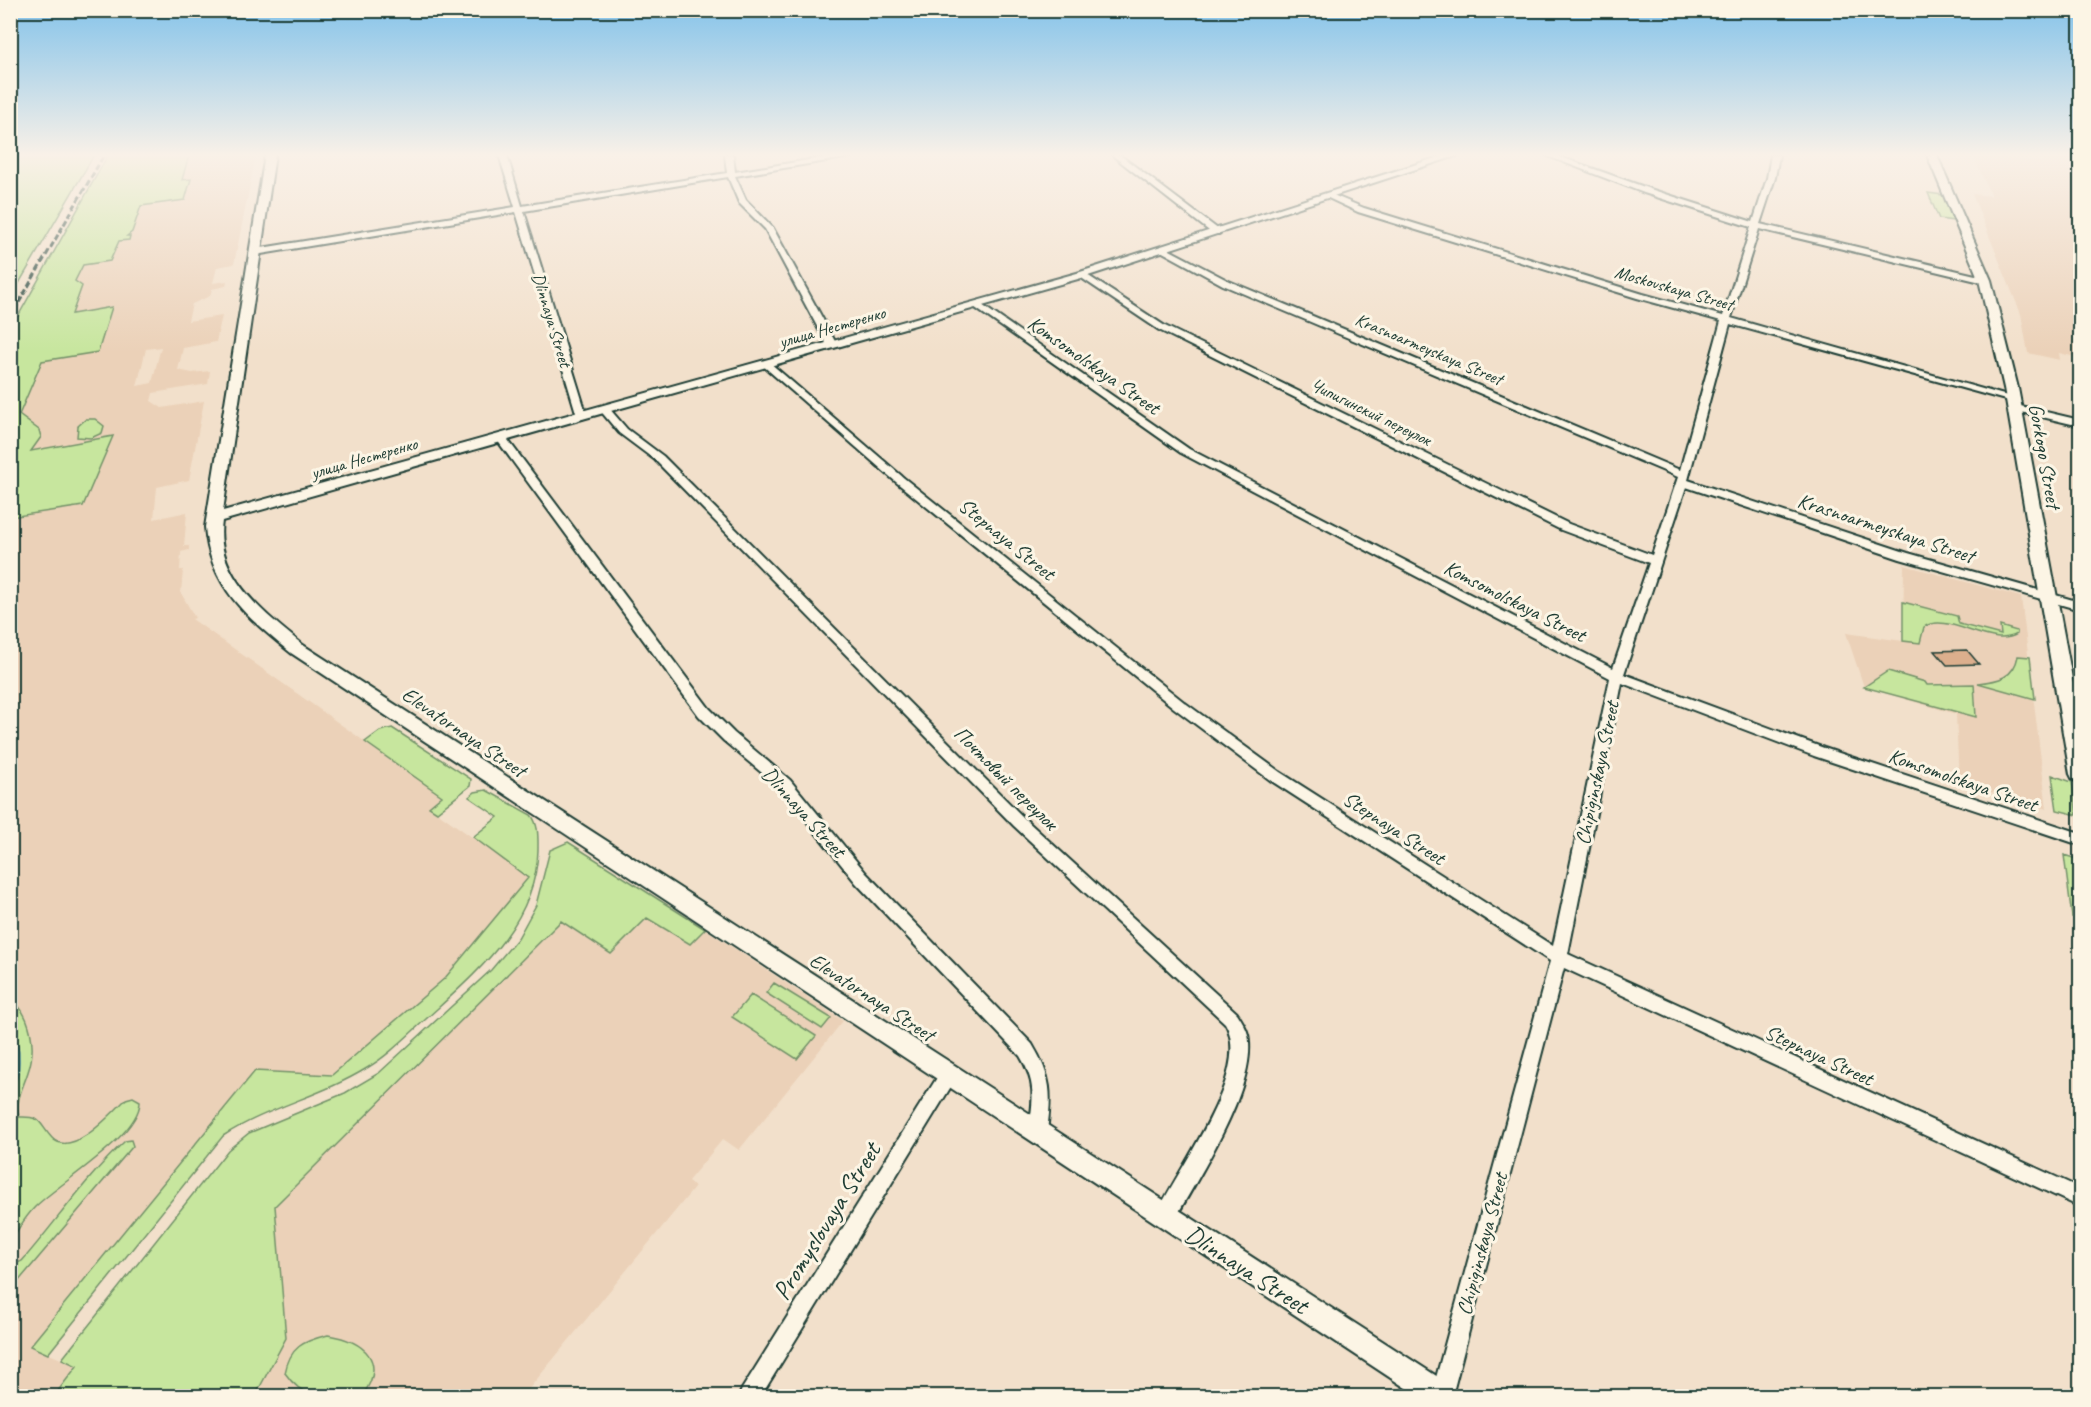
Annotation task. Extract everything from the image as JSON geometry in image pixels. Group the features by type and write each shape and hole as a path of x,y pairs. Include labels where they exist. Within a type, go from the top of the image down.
{"main road":[{"name":"Gorkogo Street","path":"1962,221 1985,280 2014,404 2080,774"}],"street":[{"name":"Elevatornaya Street","path":"260,221 214,518 215,555 228,583 249,608 297,648 541,810 1046,1137"},
{"path":"255,252 451,221"},
{"name":"Dlinnaya Street","path":"520,221 582,416"},
{"path":"762,221 769,228 832,345"},
{"path":"1201,221 1216,232"},
{"name":"улица Нестеренко","path":"214,518 1081,275 1253,221"},
{"name":"Moskovskaya Street","path":"1395,221 1540,266 2080,423"},
{"path":"1740,221 1985,280"},
{"name":"Chipiginskaya Street","path":"1441,1396 1559,958 1617,676 1683,479 1726,320 1758,221"},
{"name":"Krasnoarmeyskaya Street","path":"1163,250 1236,287 1683,479 1904,556 2080,606"},
{"name":"Чипигинский переулок","path":"1081,275 1162,328 1565,526 1656,561"},
{"name":"Komsomolskaya Street","path":"976,305 1185,451 1617,676 1819,752 2080,840"},
{"name":"Stepnaya Street","path":"766,364 900,480 1179,705 1275,776 1559,958 2080,1198"},
{"name":"Почтовый переулок","path":"604,410 623,431 659,458 1019,822 1231,1018 1241,1040 1240,1054 1231,1084 1214,1128 1166,1216"},
{"name":"Dlinnaya Street","path":"501,438 704,712 729,737 785,784 861,878 1026,1050 1042,1080 1046,1137 1441,1396"},
{"name":"Promyslovaya Street","path":"749,1396 949,1074"}],"shaded area":[{"path":"136,221 243,221 234,264 217,267 213,283 227,281 226,286 212,289 210,296 192,304 188,321 222,316 216,342 183,348 178,370 192,373 210,371 208,384 153,393 151,401 162,408 204,401 189,480 157,487 154,519 187,512 184,546 189,546 189,550 181,552 180,570 183,570 181,593 195,618 192,619 443,797 430,807 529,878 445,978 332,1075 255,1071 31,1346 77,1366 54,1396 11,1396 11,517 82,506 113,437 11,454 11,433 42,361 112,308 72,314 82,286 75,281 83,265 110,261 119,241 132,232","holes":["161,347 152,383 137,386 146,349"]},
{"path":"1983,221 2080,221 2080,358 2059,353 2060,360 2028,353 2021,314"},
{"path":"1904,565 2021,597 2047,809 1959,782 1956,714 1864,687 1846,633 1903,641"},
{"path":"647,918 690,944 705,929 843,1021 739,1150 723,1139 688,1181 695,1187 523,1396 255,1396 286,1338 275,1206 561,921 611,954"}],"green space":[{"path":"10,221 56,221 11,297"},
{"path":"71,221 136,221 132,232 127,236 130,236 129,240 119,241 110,261 83,265 75,281 82,286 72,314 112,307 98,352 42,361 19,415 39,430 41,437 31,451 113,436 83,506 11,517 11,329"},
{"path":"86,419 95,419 104,426 102,433 91,438 77,437 78,426"},
{"path":"1903,602 1957,616 1959,624 2001,635 2000,626 2017,631 2017,634 2007,638 1995,637 1957,626 1934,623 1924,627 1920,643 1903,641"},
{"path":"2018,656 2030,657 2035,699 1978,683 1992,681 2009,674"},
{"path":"1888,671 1925,682 1927,685 1974,684 1976,717 1864,687"},
{"path":"392,728 471,779 470,786 437,812 429,807 442,796 365,742 380,731"},
{"path":"2052,775 2072,782 2077,815 2057,810"},
{"path":"486,790 531,815 538,831 535,877 527,901 515,924 500,945 465,983 398,1045 375,1063 350,1078 258,1117 223,1136 48,1354 30,1346 255,1071 332,1075 445,978 528,878 473,837 498,817 469,797 475,792"},
{"path":"568,842 705,929 690,944 647,918 611,954 561,921 275,1206 286,1338 255,1396 54,1396 77,1366 62,1359 228,1150 249,1133 345,1093 379,1073 491,970 518,938 536,905 550,850"},
{"path":"2064,855 2080,860 2080,918 2072,917"},
{"path":"774,983 831,1018 822,1029 766,993"},
{"path":"751,995 816,1036 797,1059 732,1017"},
{"path":"11,998 28,1022 32,1042 31,1062 19,1100 19,1117 36,1119 52,1138 60,1143 70,1143 91,1132 126,1099 133,1097 140,1101 137,1114 127,1129 97,1158 35,1207 11,1241 11,1091 16,1077 17,1054 9,1025"},
{"path":"131,1140 133,1146 11,1290 11,1266 22,1261 97,1169 125,1141"},
{"path":"328,1335 352,1342 368,1355 373,1373 362,1396 329,1397 310,1394 301,1390 285,1373 290,1357 299,1346"}],"water":[{"path":"11,1032 19,1053 19,1069 11,1091"}],"building":[{"path":"1967,650 1979,664 1947,665 1935,651"}],"railway":[{"path":"10,318 66,221"}]}
